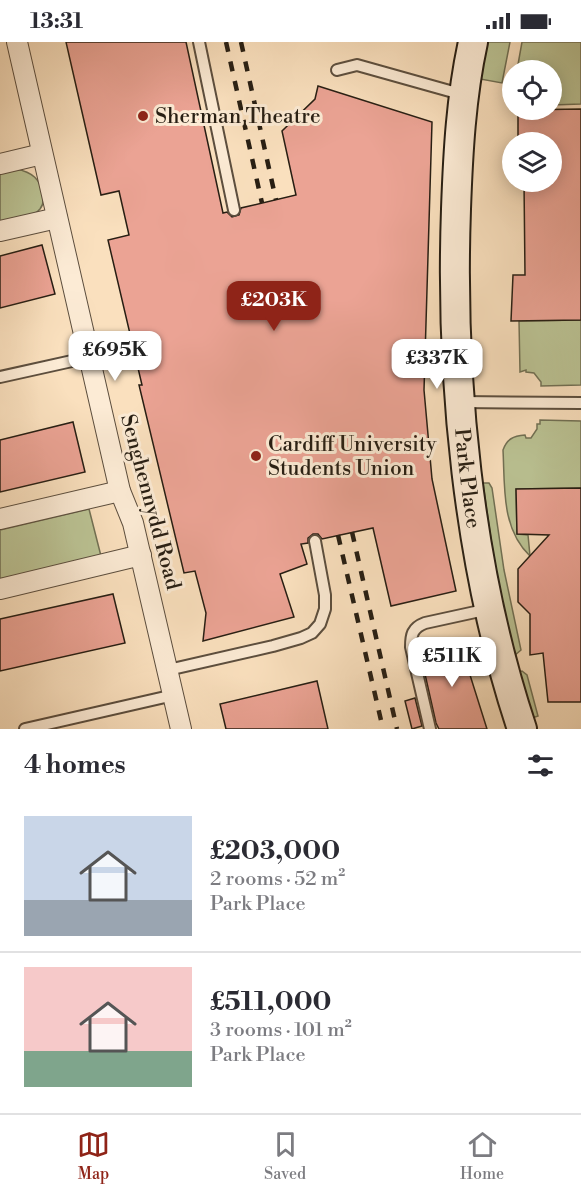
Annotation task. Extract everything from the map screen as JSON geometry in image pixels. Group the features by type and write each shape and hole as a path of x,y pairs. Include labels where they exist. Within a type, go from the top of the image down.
{"street":[{"name":"Senghennydd Road","path":"17,42 120,491 134,523 181,729"},
{"name":"Park Place","path":"473,42 464,95 458,164 455,285 461,402 470,494 490,609 508,685 522,729"},
{"path":"0,164 42,154"},
{"path":"0,231 57,218"},
{"path":"0,519 120,491"},
{"path":"0,589 141,555"}],"lane":[{"path":"199,42 234,210"},
{"path":"337,70 357,65 464,95"},
{"path":"0,377 90,357"},
{"path":"461,402 581,404"},
{"path":"168,670 273,646 312,633 320,624 325,609 325,595 315,541"},
{"path":"430,729 411,647 411,634 417,626 425,623 490,609"},
{"path":"25,729 174,694"}],"green space":[{"path":"487,42 510,42 506,60 502,60 502,83 480,79"},
{"path":"522,42 581,42 581,104 562,105 562,60 519,60"},
{"path":"16,169 35,177 42,190 43,203 40,209 32,215 0,223 0,173"},
{"path":"581,320 581,385 541,386 541,382 534,373 526,372 526,370 520,372 519,321"},
{"path":"540,420 581,421 581,488 516,489 517,534 528,535 530,556 514,533 509,520 503,450 506,443 514,437 525,435 526,438 531,438"},
{"path":"483,483 489,483 492,488 504,570 521,650 514,656 492,548"},
{"path":"89,509 101,556 0,579 0,530"},
{"path":"522,671 527,675 538,716 532,718 518,672"}],"building":[{"path":"66,42 186,42 223,213 227,212 232,217 239,215 241,208 296,195 282,131 315,99 318,86 432,122 424,390 432,479 456,591 391,606 373,528 322,539 318,534 313,534 308,538 308,543 301,544 307,564 280,574 294,617 203,641 206,613 195,571 184,573 139,385 142,385 108,240 129,235 119,191 101,195"},
{"path":"562,109 581,109 581,320 511,321 513,275 525,275 524,192 562,192 562,132 518,132 518,120 562,120"},
{"path":"42,245 55,294 0,308 0,256"},
{"path":"73,422 85,472 0,492 0,440"},
{"path":"581,488 581,702 548,702 543,653 530,655 530,614 518,602 518,569 549,535 517,534 516,489"},
{"path":"113,594 125,643 0,671 0,619"},
{"path":"459,640 487,729 439,729 436,723 420,652"},
{"path":"317,681 328,729 226,729 220,704"},
{"path":"415,698 422,726 412,729 405,701"}],"railway":[{"path":"226,42 262,203"},
{"path":"241,42 276,200"},
{"path":"352,532 397,729"},
{"path":"338,535 383,729"}],"place":[{"name":"Sherman Theatre","path":"143,116"},
{"name":"Cardiff University Students Union","path":"256,456"}]}
